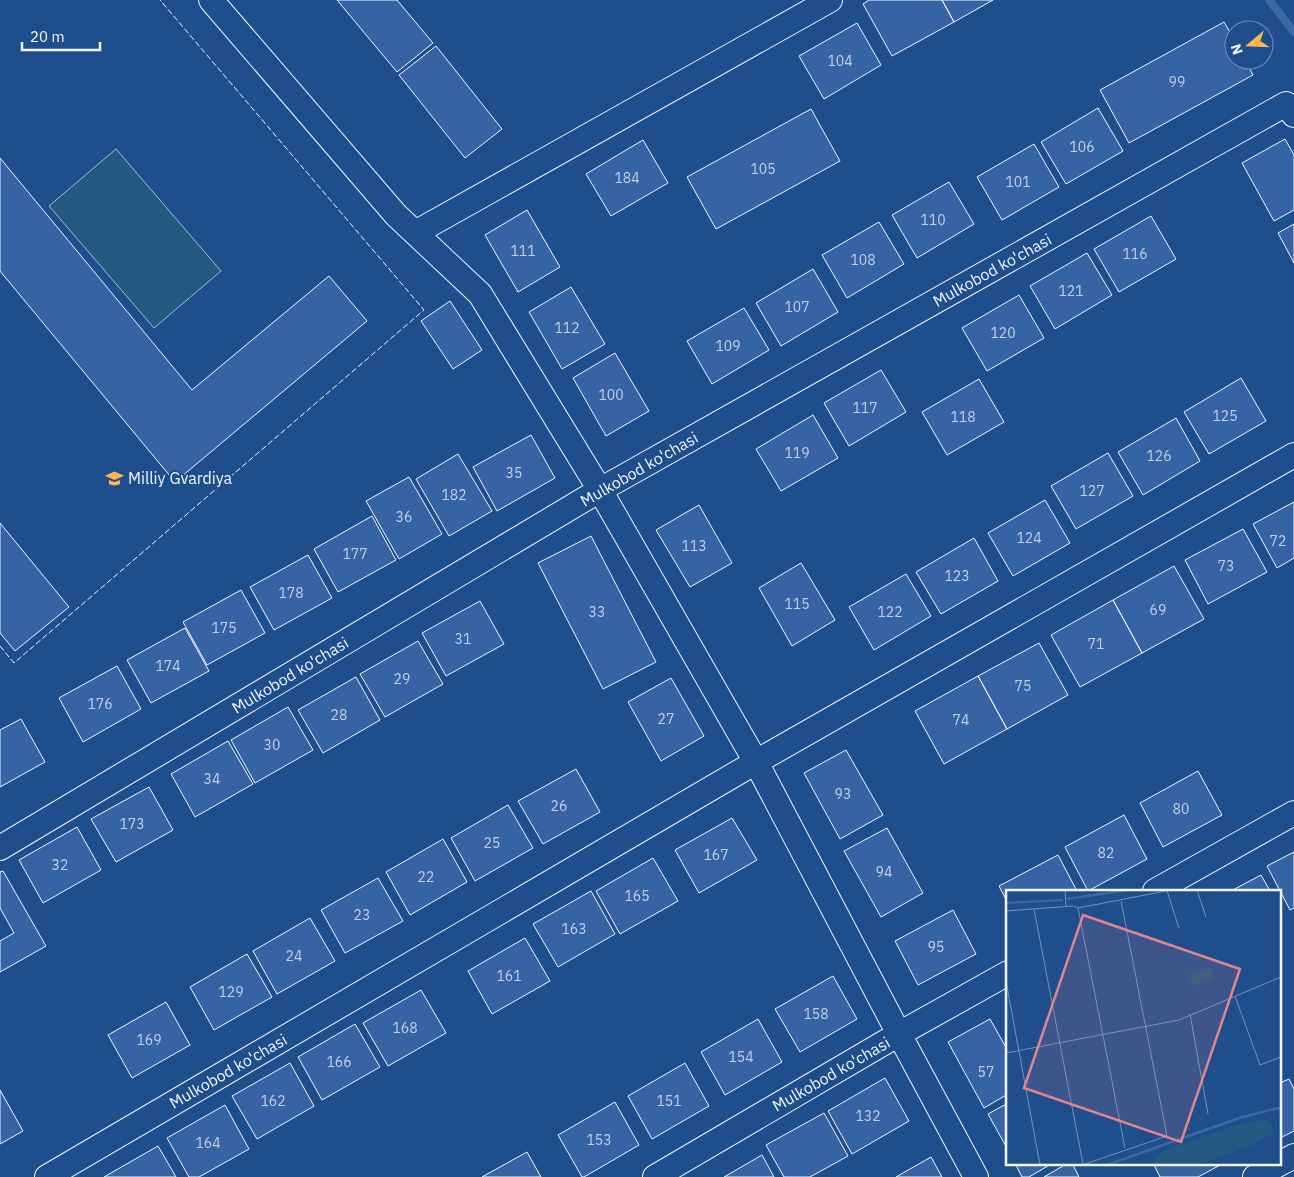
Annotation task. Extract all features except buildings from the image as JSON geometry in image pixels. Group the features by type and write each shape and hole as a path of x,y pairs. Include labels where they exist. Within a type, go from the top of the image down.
{"street":[{"path":"211,0 396,215 480,294 600,490 756,762 976,1177"},
{"path":"415,233 830,0"},
{"name":"Mulkobod ko'chasi","path":"0,848 600,490 1290,110"},
{"name":"Mulkobod ko'chasi","path":"47,1177 756,762 1294,455"},
{"path":"1157,890 1294,813"},
{"name":"Mulkobod ko'chasi","path":"655,1177 899,1034 1006,974"},
{"path":"1282,1163 1294,1156"},
{"path":"1256,1177 1280,1164"}],"shaded area":[{"path":"116,149 221,271 154,328 49,206"}],"waterway":[{"path":"1269,0 1294,32"}],"fence":[{"path":"0,646 14,663 424,310 160,0"}],"place":[{"name":"Milliy Gvardiya","path":"114,478"}]}
